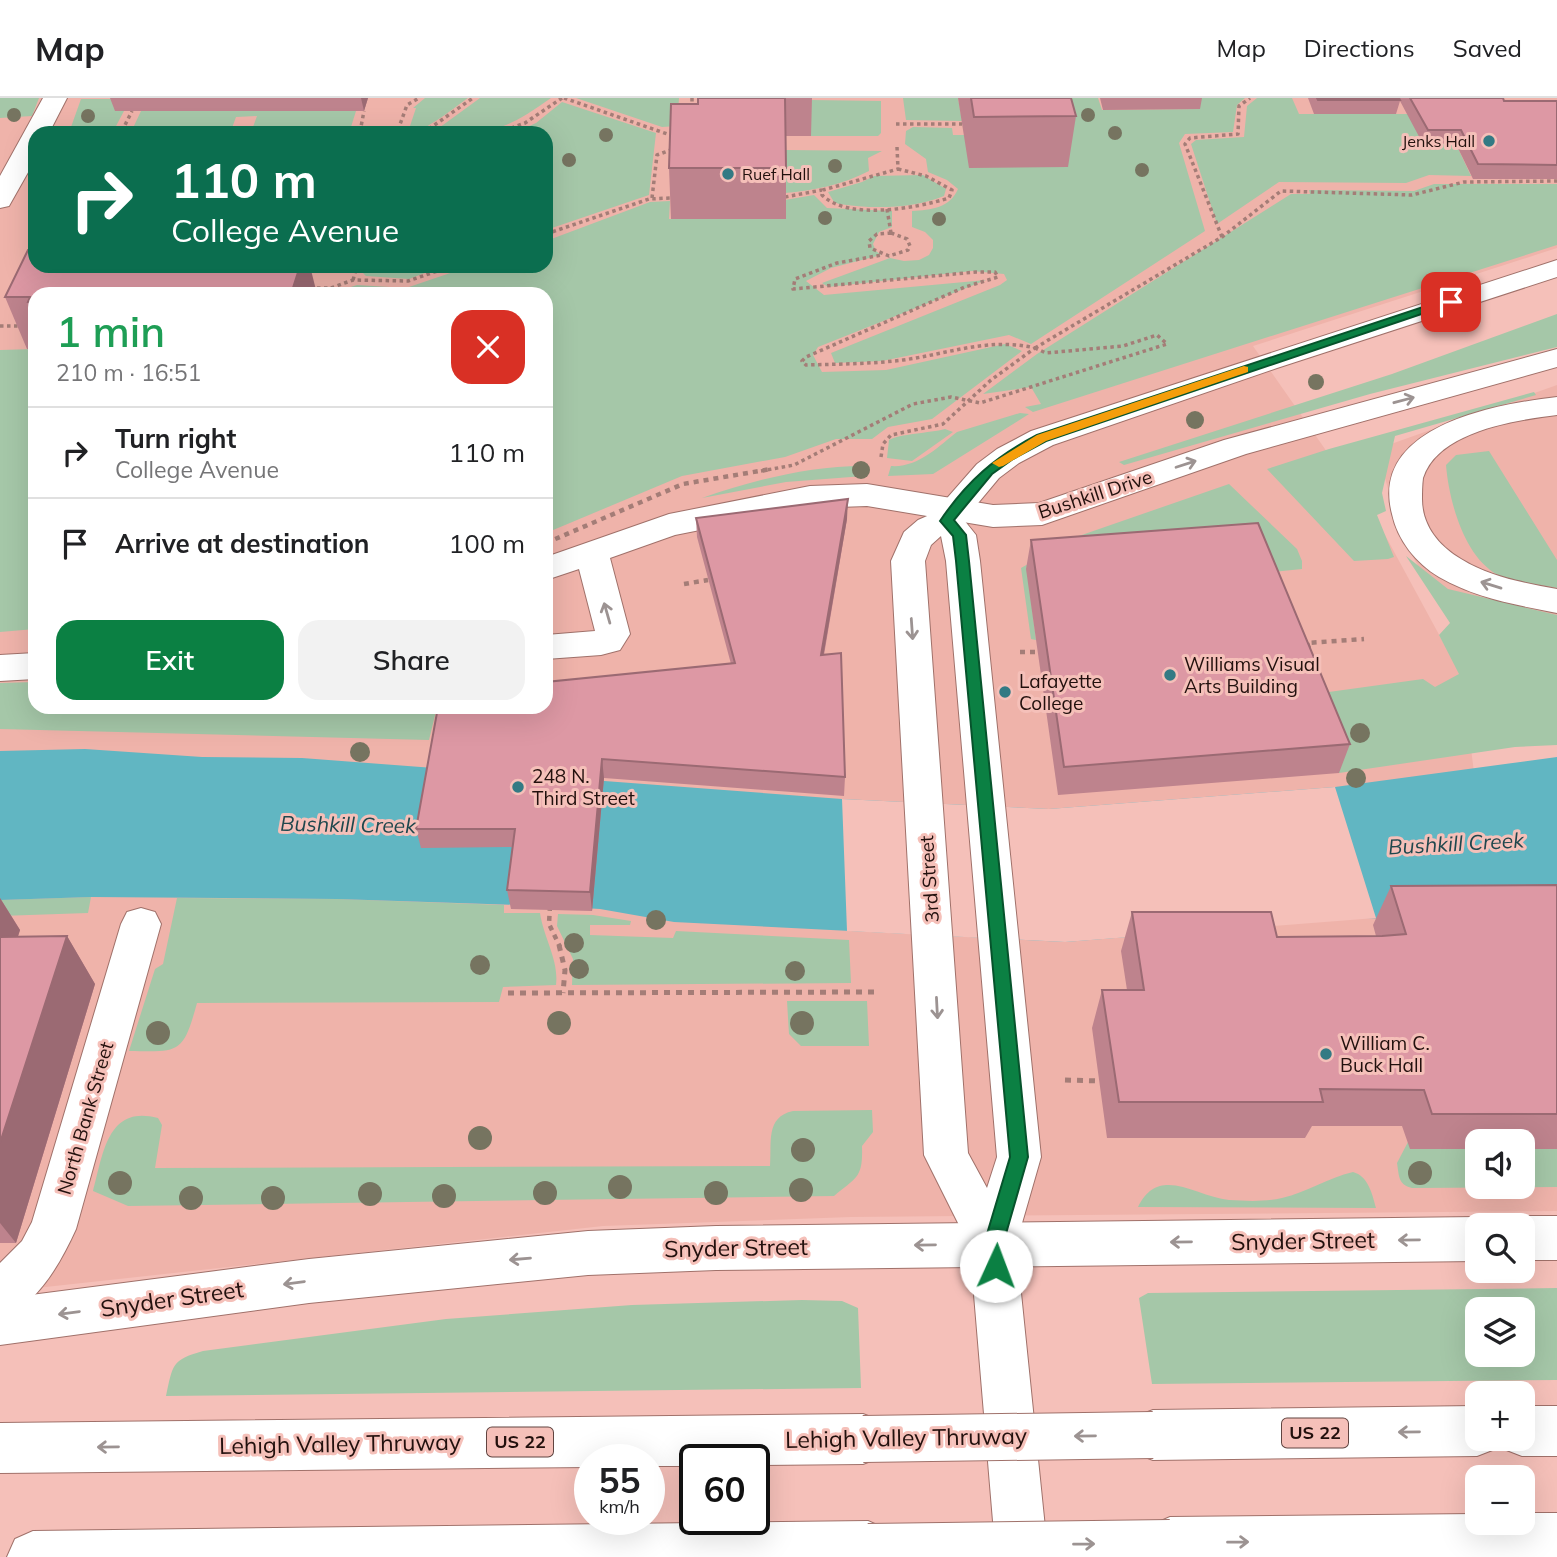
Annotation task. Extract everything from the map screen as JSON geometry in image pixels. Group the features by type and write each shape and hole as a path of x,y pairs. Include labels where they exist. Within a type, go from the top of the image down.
{"main road":[{"path":"40,126 55,98"},
{"path":"0,200 28,149"},
{"path":"951,514 988,471 1008,456 1042,438 1557,268"},
{"name":"Bushkill Drive","path":"553,567 669,525 810,497 867,495 951,514 1009,516 1057,510 1235,447 1557,358"},
{"path":"1543,407 1487,419 1443,436 1413,461 1405,477 1407,511 1420,542 1433,557 1466,577 1557,601"},
{"name":"3rd Street","path":"993,1244 946,1155 908,561 916,540 951,514 959,535 1019,1157 993,1244 1023,1557"},
{"path":"553,646 601,643 608,640 612,634 592,554"},
{"path":"0,668 28,666"},
{"name":"North Bank Street","path":"0,1297 38,1256 53,1229 141,924"},
{"path":"1535,1238 1557,1238"},
{"name":"Snyder Street","path":"0,1322 309,1281 562,1255 716,1248 1465,1239"},
{"path":"1535,1431 1557,1430"},
{"name":"Lehigh Valley Thruway","path":"0,1448 1465,1431"},
{"path":"33,1557 1557,1539"}],"path":[{"path":"400,126 407,105 419,98"},
{"path":"433,126 473,98"},
{"path":"517,126 563,98 679,138"},
{"path":"691,120 692,98"},
{"path":"1222,237 1185,144 1190,138 1238,134 1239,106 1250,98"},
{"path":"126,126 132,111"},
{"path":"361,126 365,111"},
{"path":"896,124 962,124"},
{"path":"897,147 898,169"},
{"path":"652,198 657,155 677,148"},
{"path":"785,197 823,190 857,181 869,174 898,169 929,175 953,190 949,198 931,205 887,209 837,206 824,200 823,190"},
{"path":"883,444 891,435 943,424 991,380 1035,348 1222,237 1281,191 1412,194 1464,181 1557,181"},
{"path":"553,232 652,198 670,198"},
{"path":"887,209 891,233"},
{"path":"553,540 683,484 794,466 914,404 951,397 979,403 988,401 1167,344 1157,335 1123,346 1046,352 1018,342 1002,342 902,360 806,365 802,361 806,358 965,287 998,277 995,272 975,272 793,289 795,279 812,271 851,259 899,255 910,246 903,236 877,234 869,241 870,248 882,255"},
{"path":"353,280 355,273"},
{"path":"334,287 353,280 408,281 431,273"},
{"path":"0,326 27,326"},
{"path":"684,583 708,580"},
{"path":"1311,651 1307,643 1364,639"},
{"path":"1012,652 1038,652"},
{"path":"550,906 549,924 561,950 565,970 562,993"},
{"path":"508,993 876,992"},
{"path":"1064,1080 1112,1080"}],"shaded area":[{"name":"Lafayette College","path":"0,98 1557,98 1557,248 1253,346 1385,535 1462,677 1480,820 1557,815 1557,1211 851,1217 603,1226 0,1292"},
{"path":"1557,385 1557,677 1479,673 1401,536 1377,449"}],"green space":[{"path":"0,98 39,98 32,116 0,118"},
{"path":"425,98 468,98 427,126 410,126 416,108 413,108"},
{"path":"480,98 551,98 502,126 442,126"},
{"path":"576,98 679,98 677,126 662,127"},
{"path":"903,98 958,98 962,121 906,120"},
{"path":"1053,98 1098,98 1102,110 1199,109 1196,98 1245,98 1237,105 1233,132 1185,134 1179,143 1205,231 1031,344 1009,335 882,361 835,363 831,353 1007,280 1004,274 972,271 828,287 822,283 890,258 919,260 929,255 933,248 933,240 925,232 912,227 912,211 933,209 945,204 958,189 947,180 928,172 926,159 905,144 906,131 913,127 952,128 953,135 964,135"},
{"path":"1257,98 1292,98 1299,114 1409,114 1456,144 1471,176 1429,175 1406,183 1279,182 1217,224 1191,144 1196,140 1244,137 1247,106"},
{"path":"81,99 120,99 124,111 116,126 71,126"},
{"path":"810,100 881,101 881,133 878,136 811,136"},
{"path":"562,102 656,133 649,195 553,228 553,126 529,126"},
{"path":"141,111 356,111 351,126 253,126 257,116 236,117 233,126 134,126"},
{"path":"786,150 882,151 868,158 869,171 859,176 828,186 785,193"},
{"path":"923,175 946,189 944,196 906,206 865,207 834,202 828,192 874,176"},
{"path":"1434,184 1557,184 1557,245 1033,412 1025,407 1041,404 1031,387 983,394 1037,354 1291,194 1310,194 1309,190 1414,191"},
{"path":"814,195 827,208 892,211 892,227 879,232 873,244 881,255 831,268 806,281 824,295 986,280 818,347 813,355 822,372 886,370 1005,344 1022,351 932,419 888,427 872,439 836,439 785,457 682,476 553,530 553,287 409,287 450,273 553,273 553,238 650,202 670,201 669,219 785,219 785,200"},
{"path":"363,273 425,273 409,279 366,276"},
{"path":"357,285 390,287 351,287"},
{"path":"1557,314 1557,347 1370,394 1124,465 1119,462 1392,374"},
{"path":"28,349 28,630 0,632 0,350"},
{"path":"1534,392 1536,395 1395,436 1382,493 1386,511 1377,515 1394,557 1388,559 1354,561 1267,469 1329,449"},
{"path":"1020,413 1029,414 933,474 888,476 891,466 919,460 957,432"},
{"path":"945,429 953,432 912,461 887,458 889,440"},
{"path":"1489,451 1557,560 1557,588 1519,582 1498,575 1486,567 1467,542 1455,511 1446,465 1456,455"},
{"path":"868,466 864,476 786,482 702,498 783,475 826,468"},
{"path":"1229,484 1297,549 1302,569 1262,573 1027,569 1036,640 1031,639 1021,568 1076,537"},
{"path":"1406,556 1448,589 1557,615 1557,745 1515,747 1339,773 1307,695 1423,679 1435,687 1459,674 1439,635 1450,623"},
{"path":"28,682 28,714 435,714 429,740 0,729 0,683"},
{"path":"91,897 88,913 0,916 0,900"},
{"path":"177,898 338,899 504,905 504,913 540,913 555,967 556,985 503,987 499,1002 197,1003 188,1032 177,1046 169,1050 129,1051 155,969 163,964"},
{"path":"558,914 593,915 631,921 630,925 590,925 590,935 673,938 676,931 849,940 851,983 572,985 573,959 557,926"},
{"path":"787,1001 867,1001 869,1046 801,1046 789,1034"},
{"path":"872,1110 873,1132 862,1146 860,1171 834,1196 128,1206 93,1191 110,1136 118,1125 128,1118 141,1116 158,1118 162,1125 155,1168 770,1166 772,1132 778,1119 784,1114 793,1111"},
{"path":"1408,1142 1465,1148 1465,1188 1407,1187 1399,1175 1397,1163"},
{"path":"1535,1149 1557,1149 1557,1187 1535,1187"},
{"path":"1353,1172 1366,1181 1376,1208 1138,1207 1156,1187 1167,1185 1179,1186 1216,1198 1262,1201 1291,1195"},
{"path":"1557,1288 1557,1380 1152,1384 1139,1298 1148,1293"},
{"path":"842,1301 858,1308 861,1388 166,1396 175,1365 185,1357 203,1351 446,1319 632,1305"}],"water":[{"name":"Bushkill Creek","path":"85,749 202,757 302,758 842,799 1049,809 1335,787 1557,757 1557,924 1365,918 1065,942 674,922 600,909 550,906 338,899 91,897 0,900 0,751"}],"pier":[{"path":"1335,787 1376,918 1065,942 847,931 842,799 1049,809"}],"building":[{"path":"698,98 785,98 786,168 669,168 671,104 698,104"},
{"path":"971,98 1071,98 1076,116 974,117"},
{"path":"1317,98 1399,98 1400,100 1318,100"},
{"path":"1410,98 1557,101 1557,165 1478,164 1461,130 1428,130"},
{"path":"28,250 28,273 298,273 293,287 28,287 28,297 5,297"},
{"name":"248 N. Third Street","path":"848,499 821,655 841,653 845,777 602,759 590,892 507,890 515,829 416,829 437,714 553,714 553,681 735,663 696,518"},
{"name":"Williams Visual Arts Building","path":"1258,523 1350,744 1064,767 1031,540"},
{"name":"William C. Buck Hall","path":"1557,885 1557,1114 1432,1114 1424,1090 1320,1089 1323,1102 1119,1102 1102,990 1144,990 1132,912 1271,912 1277,937 1382,936 1406,934 1391,886"},
{"path":"67,936 0,1143 0,937"}],"slow traffic":[{"path":"999,463 1042,438 1244,369"}],"place":[{"name":"Jenks Hall","path":"1489,141"},
{"name":"Ruef Hall","path":"728,174"},
{"name":"Williams Visual Arts Building","path":"1170,675"},
{"name":"Lafayette College","path":"1005,692"},
{"name":"248 N. Third Street","path":"518,787"},
{"name":"William C. Buck Hall","path":"1326,1054"}],"route":[{"path":"996,1266 993,1244 1019,1157 962,561 959,535 946,521 988,471 1008,456 1042,438 1451,302"}]}
